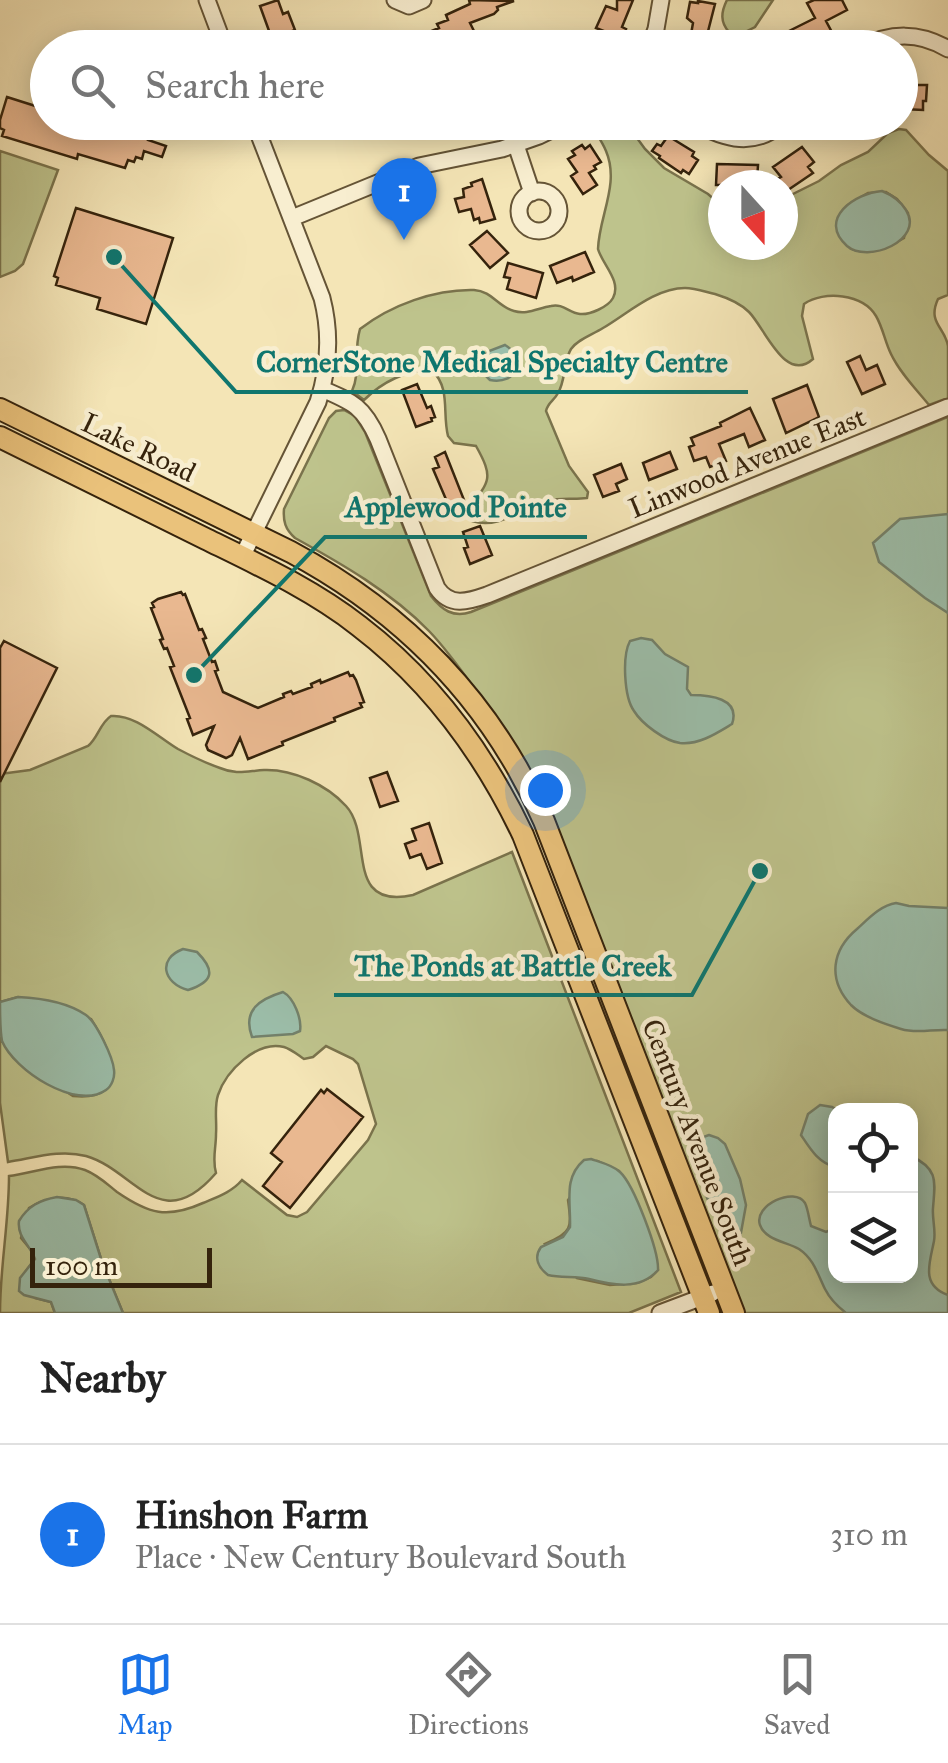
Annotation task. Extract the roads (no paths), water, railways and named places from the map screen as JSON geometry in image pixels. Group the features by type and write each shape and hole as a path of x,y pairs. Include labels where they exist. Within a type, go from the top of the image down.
{"main road":[{"name":"Lake Road","path":"0,409 254,534"},
{"name":"Lake Road","path":"0,437 242,557"},
{"name":"Century Avenue South","path":"254,534 332,575 406,630 465,690 510,754 550,834 734,1313"},
{"name":"Century Avenue South","path":"242,557 331,605 390,652 442,705 491,772 527,845 706,1305"}],"street":[{"path":"207,0 218,30"},
{"path":"395,0 409,6 423,0"},
{"path":"656,30 661,0"},
{"path":"918,37 948,49"},
{"path":"242,557 312,418 322,389 328,342 319,288 261,140"},
{"path":"292,218 422,166 527,140"},
{"path":"516,145 532,193"},
{"name":"Linwood Avenue East","path":"322,389 354,403 366,415 437,588 452,601 466,602 948,408"},
{"path":"660,1313 706,1305 724,1288"}],"place":[{"name":"Hinshon Farm","path":"404,240"},
{"name":"CornerStone Medical Specialty Centre","path":"114,257"},
{"name":"Applewood Pointe","path":"194,675"},
{"name":"The Ponds at Battle Creek","path":"760,871"}]}
